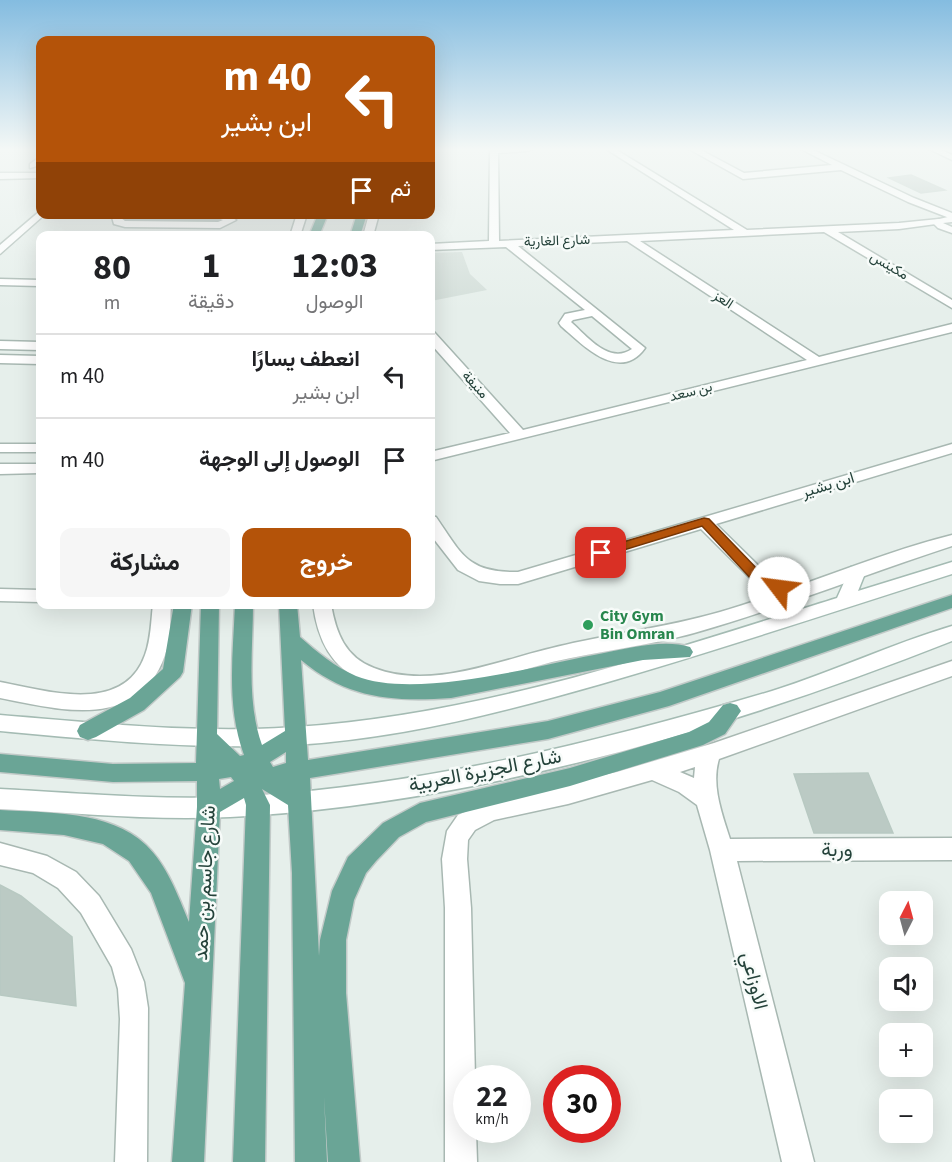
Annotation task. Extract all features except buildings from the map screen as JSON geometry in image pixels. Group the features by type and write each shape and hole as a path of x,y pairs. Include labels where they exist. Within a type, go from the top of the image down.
{"main road":[{"path":"0,764 112,773 208,772 254,778 461,746 548,730 662,700 952,601"},
{"path":"88,731 137,704 173,672 182,609"},
{"name":"شارع جاسم بن حمد","path":"188,1162 209,807 206,738 210,609"},
{"path":"244,609 243,702 254,778 249,1162"},
{"path":"288,609 300,800 311,1162"},
{"path":"289,639 314,660 350,682 394,692 420,693 451,690 644,653 683,652"},
{"path":"344,1162 332,993 333,940 341,898 357,865 391,830 420,813 570,777 695,739 717,728 730,711"},
{"path":"254,778 295,736"},
{"path":"206,738 254,778"},
{"path":"0,820 90,830 125,843 146,865 172,911 200,986"}],"street":[{"path":"494,203 494,244"},
{"path":"697,203 745,233"},
{"path":"915,203 938,220"},
{"path":"917,203 951,223"},
{"path":"0,251 36,218"},
{"path":"117,219 118,223 124,224 220,225 231,220 228,219"},
{"name":"شارع الغارية","path":"899,226 938,220 951,223"},
{"name":"شارع الغارية","path":"435,247 951,223"},
{"name":"مكينس","path":"826,229 952,304"},
{"name":"العز","path":"629,238 817,361"},
{"path":"508,243 639,348 636,353 628,357 604,356 565,323 569,317 593,312"},
{"path":"0,282 36,283"},
{"name":"بن سعد","path":"435,456 952,328"},
{"name":"منيفة","path":"435,341 519,435"},
{"path":"0,345 36,346"},
{"path":"0,359 36,360"},
{"path":"0,448 36,448"},
{"name":"ابن بشير","path":"435,528 461,566 472,573 502,579 518,578 952,448"},
{"path":"0,469 36,469"},
{"path":"704,522 766,584 800,592"},
{"path":"322,609 324,626 335,650 354,667 398,682 415,682 458,677 603,644 691,627 952,540"},
{"path":"0,723 88,731 206,738 249,738 295,736 406,723 484,708 683,652 952,568"},
{"path":"844,602 857,571"},
{"path":"0,595 36,596"},
{"path":"0,690 59,701 95,703 125,694 145,677 156,654 161,609"},
{"name":"شارع الجزيرة العربية","path":"0,799 209,807 254,778 300,800 490,773 654,734 730,711 813,685 952,633"},
{"path":"461,1162 458,899 454,851 460,829 472,818 494,810 568,795 652,770 952,668"},
{"name":"الاوزاعي","path":"711,751 704,775 707,800 722,850 798,1162"},
{"path":"652,770 687,785 707,800"},
{"name":"وربة","path":"722,850 952,849"},
{"path":"0,854 23,858 49,868 80,889 98,913 119,953 133,995 131,1162"}],"shaded area":[{"path":"462,252 470,274 487,290 435,300 435,253"}],"place":[{"name":"City Gym Bin Omran","path":"588,625"}],"route":[{"path":"601,553 704,522 758,578 766,584 779,588"}]}
